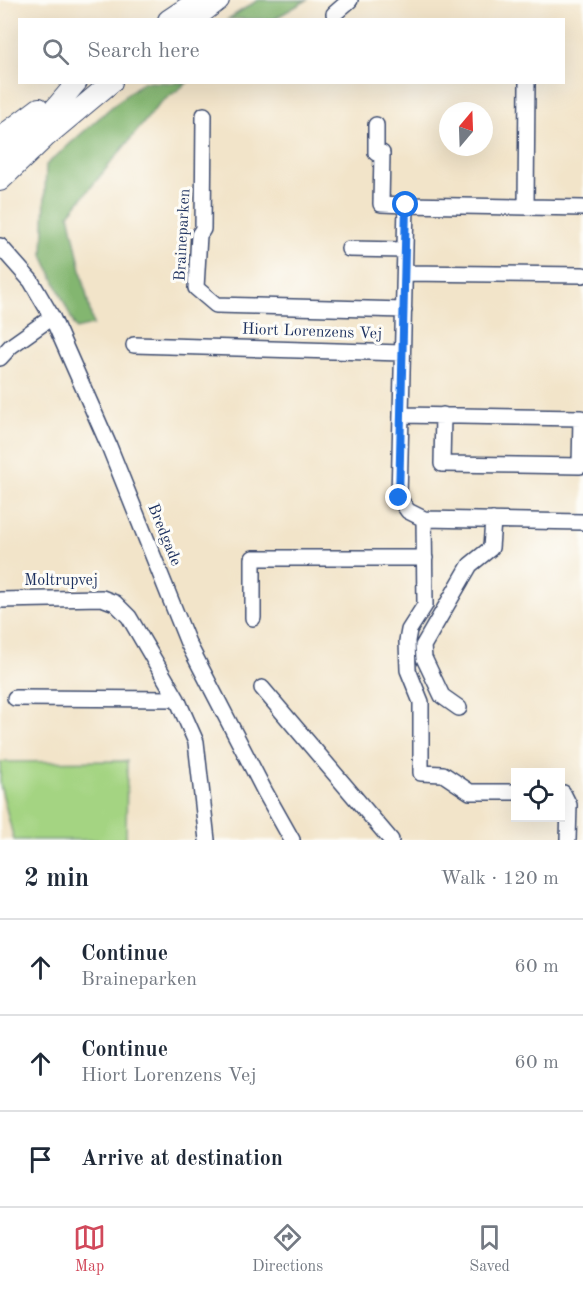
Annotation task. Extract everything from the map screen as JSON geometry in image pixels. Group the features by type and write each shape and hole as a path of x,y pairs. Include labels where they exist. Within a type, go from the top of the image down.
{"main road":[{"path":"171,18 198,0"},
{"path":"196,18 219,0"},
{"path":"0,138 73,84"},
{"path":"0,158 56,108 74,84"},
{"path":"0,182 49,134 110,84"}],"street":[{"path":"334,14 350,0"},
{"path":"525,207 527,84"},
{"name":"Braineparken","path":"204,115 203,229 198,235 196,288 216,305 404,310"},
{"path":"376,125 376,153 382,153 381,204 583,208"},
{"path":"402,353 406,205"},
{"name":"Bredgade","path":"0,246 31,281 52,317 109,446 188,643 292,840"},
{"path":"349,249 405,250"},
{"path":"405,273 583,275"},
{"path":"0,357 10,346 52,317"},
{"name":"Hiort Lorenzens Vej","path":"134,345 402,353 399,498 408,511 424,519"},
{"path":"401,415 581,418 580,466 442,464 443,416"},
{"path":"511,792 470,792 443,774 421,772 421,702 408,670 407,641 409,630 425,604 424,519 583,522"},
{"path":"459,708 442,696 424,658 423,645 470,565 491,548 493,520"},
{"path":"254,618 254,558 424,558"},
{"name":"Moltrupvej","path":"0,600 102,597 115,603 129,617 177,699 196,742 207,840"},
{"path":"262,688 391,840"},
{"path":"15,698 177,699"},
{"path":"565,797 569,805 568,840"}],"green space":[{"path":"258,0 307,0 276,18 230,18"},
{"path":"140,84 186,84 159,104 69,214 93,325 76,329 43,255 46,165"},
{"path":"127,761 126,840 14,840 0,784 0,762"}],"route":[{"path":"399,498 406,205"}]}
